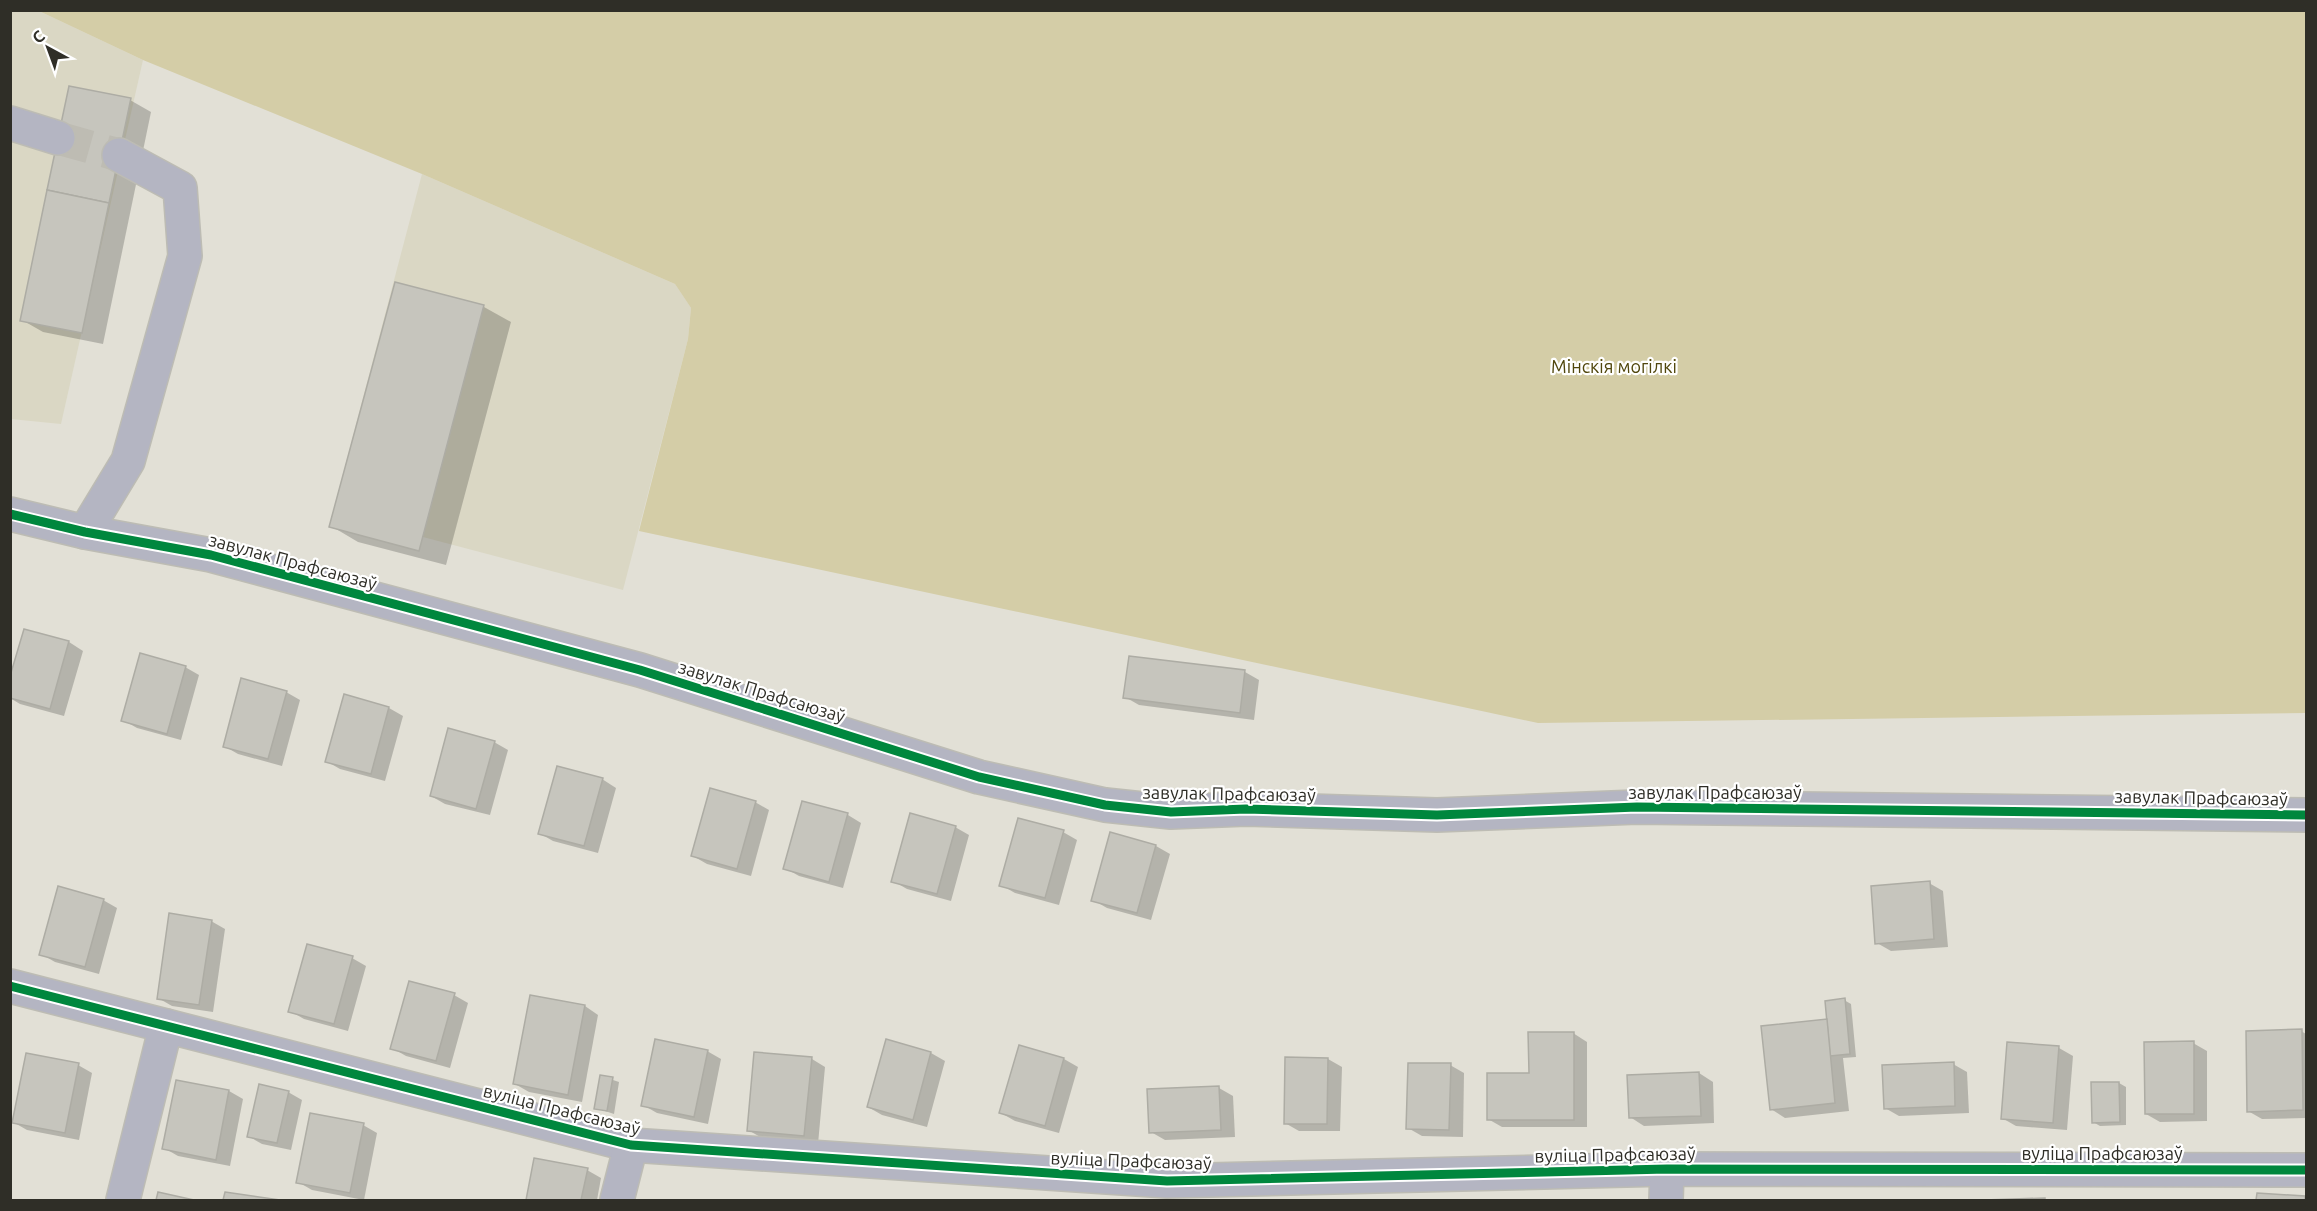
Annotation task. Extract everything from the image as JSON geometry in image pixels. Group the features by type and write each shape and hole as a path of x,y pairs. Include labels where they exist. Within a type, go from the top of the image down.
{"street":[{"path":"10,123 58,138"},
{"path":"85,532 128,461 184,256 180,188 119,155"},
{"name":"завулак Прафсаюзаў","path":"10,514 85,532 211,555 640,670 979,777 1105,805 1171,812 1246,809 1437,815 1637,807 2307,815"},
{"name":"вуліца Прафсаюзаў","path":"10,986 631,1145 1067,1187 1167,1181 1667,1185 2307,1170"},
{"path":"123,1200 166,1026"},
{"path":"617,1200 631,1145"}],"shaded area":[{"path":"10,11 39,11 143,60 61,424 11,419"},
{"path":"422,174 675,284 691,308 688,339 623,590 423,537 329,527"}],"green space":[{"name":"Мінскія могілкі","path":"39,11 2306,11 2306,713 1538,723 639,531 688,339 691,308 675,284 422,174 143,60"}],"building":[{"path":"69,86 131,98 109,203 47,190"},
{"path":"47,190 109,203 82,333 20,321"},
{"path":"395,282 484,305 419,551 329,527"},
{"path":"24,629 69,641 50,709 10,698 10,676"},
{"path":"140,653 186,666 167,734 121,721"},
{"path":"1129,656 1245,670 1240,713 1123,698"},
{"path":"241,678 287,691 268,759 223,747"},
{"path":"344,694 389,707 371,774 325,762"},
{"path":"448,728 495,741 476,809 430,796"},
{"path":"557,766 603,778 584,846 538,834"},
{"path":"710,788 756,801 737,869 691,856"},
{"path":"802,801 848,813 829,882 783,869"},
{"path":"910,813 956,826 937,894 891,882"},
{"path":"1018,818 1064,830 1045,898 999,886"},
{"path":"1110,832 1156,845 1137,913 1091,901"},
{"path":"1930,881 1934,939 1875,944 1871,886"},
{"path":"58,886 104,899 85,967 39,955"},
{"path":"169,913 212,920 199,1005 157,999"},
{"path":"307,944 353,956 334,1024 288,1012"},
{"path":"409,981 455,993 436,1061 390,1049"},
{"path":"530,995 585,1005 568,1095 513,1084"},
{"path":"1845,998 1850,1054 1830,1056 1825,1001"},
{"path":"1827,1019 1835,1103 1770,1110 1761,1026"},
{"path":"2302,1029 2303,1110 2247,1112 2246,1031"},
{"path":"1528,1032 1574,1032 1574,1120 1487,1120 1487,1073 1529,1073"},
{"path":"655,1039 708,1050 694,1117 641,1106"},
{"path":"886,1039 931,1052 913,1120 867,1107"},
{"path":"2194,1041 2194,1114 2145,1114 2144,1042"},
{"path":"2007,1042 2059,1046 2053,1123 2001,1119"},
{"path":"1019,1045 1064,1058 1045,1126 999,1113"},
{"path":"754,1052 812,1057 804,1136 747,1131"},
{"path":"26,1053 79,1063 65,1133 12,1123"},
{"path":"1285,1057 1328,1058 1327,1124 1284,1124"},
{"path":"1954,1062 1955,1106 1884,1109 1882,1065"},
{"path":"1408,1063 1451,1063 1449,1130 1406,1129"},
{"path":"1699,1072 1701,1116 1629,1118 1627,1075"},
{"path":"600,1075 613,1077 607,1111 594,1109"},
{"path":"176,1080 229,1090 216,1160 162,1149"},
{"path":"2091,1082 2119,1082 2120,1122 2092,1123"},
{"path":"259,1084 289,1091 277,1143 247,1137"},
{"path":"1219,1086 1221,1130 1149,1133 1147,1089"},
{"path":"310,1113 364,1123 350,1193 296,1183"},
{"path":"534,1158 588,1168 581,1200 526,1200"},
{"path":"158,1192 194,1200 156,1200"},
{"path":"225,1192 280,1200 223,1200"},
{"path":"2257,1193 2305,1196 2305,1200 2256,1200"},
{"path":"2045,1198 2045,1200 1984,1200"}],"tunnel":[{"path":"58,138 119,155"}],"cycle path":[{"path":"10,514 85,532 211,555 640,670 979,777 1105,805 1171,812 1246,809 1437,815 1637,807 2306,815"},
{"path":"10,986 631,1145 1167,1181 1667,1169 2306,1170"}]}
